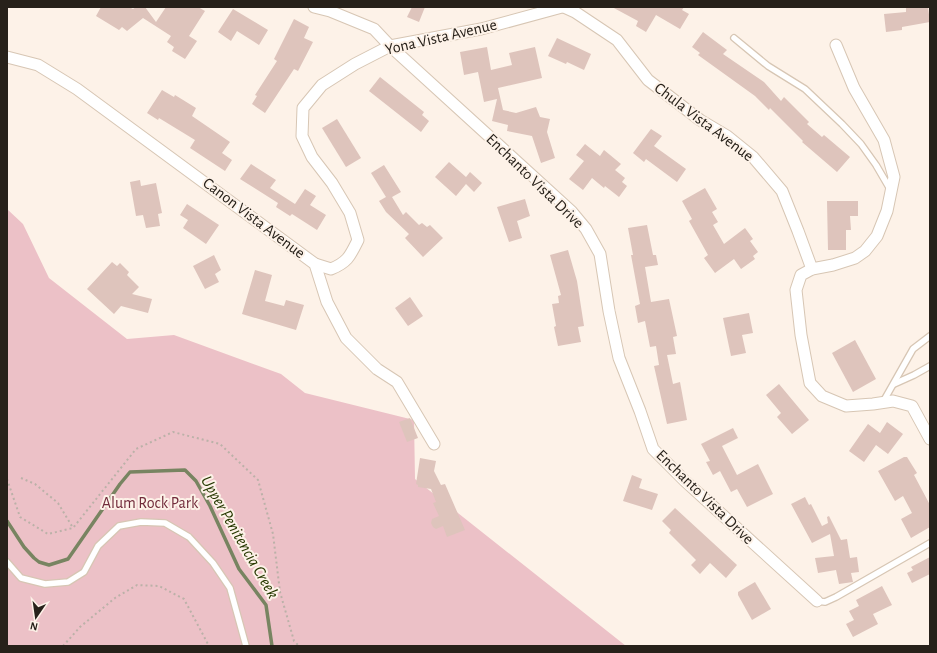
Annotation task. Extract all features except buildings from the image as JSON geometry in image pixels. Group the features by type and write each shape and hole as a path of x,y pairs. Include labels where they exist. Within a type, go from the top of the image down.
{"street":[{"name":"Enchanto Vista Drive","path":"314,7 330,11 374,29 390,46 571,211 586,229 600,254 609,311 619,358 640,411 653,450 817,601"},
{"name":"Yona Vista Avenue","path":"315,264 331,269 343,264 350,257 358,240 350,213 332,183 312,157 302,136 303,108 322,85 355,64 390,46 481,29 563,7"},
{"name":"Chula Vista Avenue","path":"563,7 575,12 617,40 648,80 700,120 727,136 753,157 782,191 812,269"},
{"path":"836,45 854,88 884,140 894,178 887,211 877,236 865,251 855,258 833,265 812,269 801,275 796,290 801,335 810,383 822,396 846,406 893,401 912,406 930,439"},
{"name":"Canon Vista Avenue","path":"7,57 38,65 77,89 315,264 327,302 346,338 377,369 397,382 434,444"}],"lane":[{"path":"734,38 768,66 805,89 842,124 861,144 876,165 891,191"},
{"path":"882,402 894,384 913,349 930,336"},
{"path":"894,384 930,366"},
{"path":"7,562 21,578 45,584 68,582 84,572 98,546 119,526 141,522 165,523 189,537 213,563 230,588 246,646"},
{"path":"817,601 825,602 836,597 930,543"}],"path":[{"path":"7,479 20,517 48,534 73,528 136,449 173,432 220,444 258,480 273,534 280,592 294,641 299,646"},
{"path":"20,478 35,484 58,502 73,528"},
{"path":"63,646 80,627 109,603 137,585 159,586 184,599 209,646"}],"green space":[{"name":"Alum Rock Park","path":"7,209 23,224 49,278 127,339 174,335 281,374 305,393 414,420 415,479 626,646 7,646"}],"waterway":[{"name":"Upper Penitencia Creek","path":"7,521 24,547 34,558 39,562 49,565 68,559 130,472 185,470 196,481 210,506 239,569 266,605 272,646"}]}
